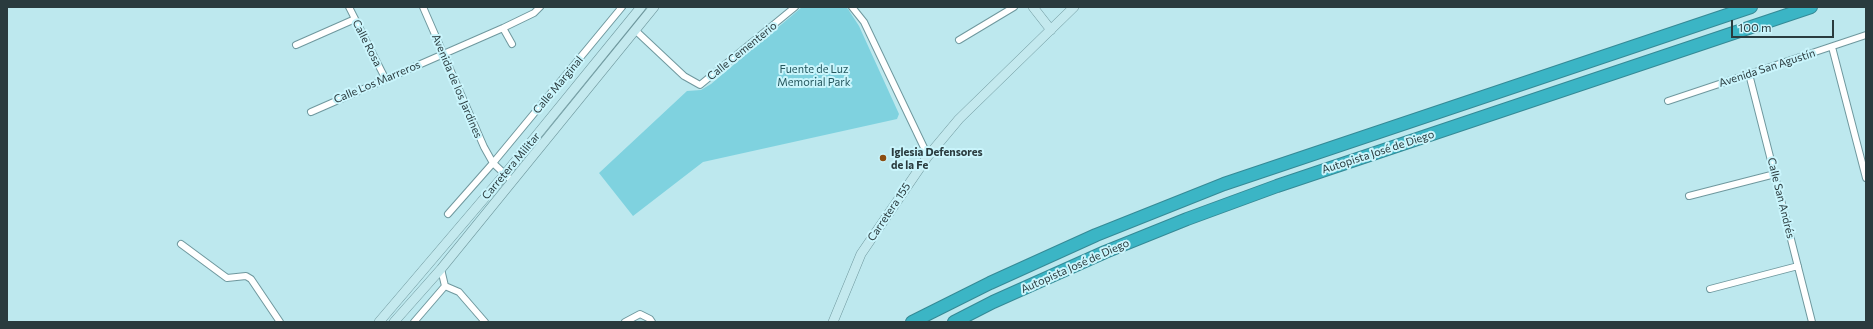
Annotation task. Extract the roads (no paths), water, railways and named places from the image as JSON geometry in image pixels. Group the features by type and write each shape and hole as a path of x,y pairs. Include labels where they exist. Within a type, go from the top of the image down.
{"highway":[{"name":"Autopista José de Diego","path":"912,322 990,283 1096,235 1211,189 1751,7"},
{"name":"Autopista José de Diego","path":"954,322 993,302 1105,252 1269,188 1811,7"}],"main road":[{"name":"Carretera Militar","path":"379,322 505,174 641,7"},
{"name":"Carretera Militar","path":"394,322 441,269 512,181 569,114 654,7"},
{"path":"1033,7 1050,30"},
{"name":"Carretera 155","path":"833,322 861,254 928,156 959,119 1074,7"}],"street":[{"name":"Calle Rosa","path":"349,7 385,78"},
{"name":"Avenida de los Jardines","path":"423,7 484,147 493,163 512,181"},
{"name":"Calle Los Marreros","path":"311,112 385,78 503,28 534,13 540,7"},
{"name":"Calle Marginal","path":"448,214 493,163 622,7"},
{"name":"Calle Cementerio","path":"635,30 684,76 700,85 795,7"},
{"path":"852,7 864,22 928,156"},
{"path":"959,40 1014,7"},
{"path":"296,45 355,20"},
{"path":"503,28 512,44"},
{"name":"Avenida San Agustín","path":"1668,101 1866,35"},
{"path":"1832,47 1866,178"},
{"name":"Calle San Andrés","path":"1749,74 1812,322"},
{"path":"1689,196 1774,174"},
{"path":"181,244 227,278 246,276 251,279 280,322"},
{"path":"1710,289 1798,266"},
{"path":"441,269 445,286"},
{"path":"414,322 445,286"},
{"path":"445,286 458,292 484,322"},
{"path":"625,322 640,314 650,319 652,322"}],"place":[{"name":"Iglesia Defensores de la Fe","path":"883,158"}],"park label":[{"name":"Fuente de Luz Memorial Park","path":"814,75"}]}
